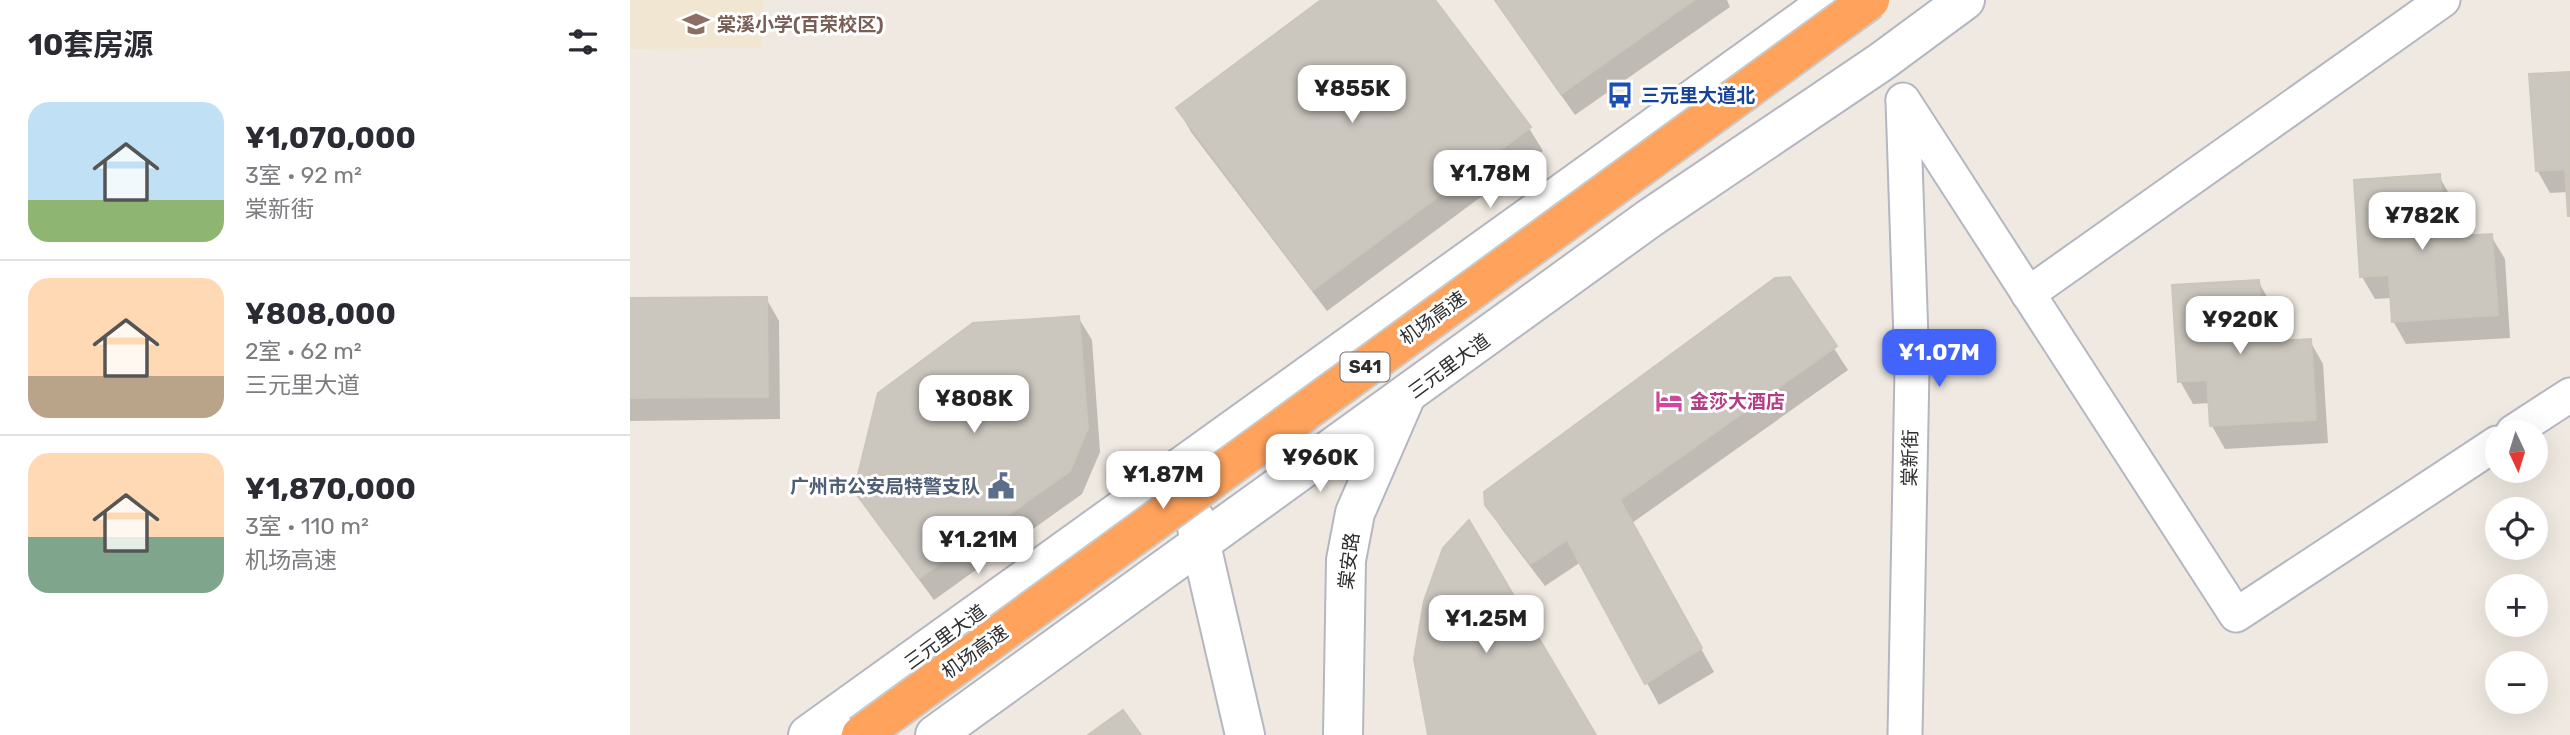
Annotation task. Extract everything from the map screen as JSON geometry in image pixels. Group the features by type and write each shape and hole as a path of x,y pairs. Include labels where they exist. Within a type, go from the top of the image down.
{"highway":[{"name":"机场高速","path":"861,735 1870,0"}],"main road":[{"name":"三元里大道","path":"808,735 1831,0"},
{"name":"三元里大道","path":"935,735 1650,218 1881,62 1965,0"},
{"name":"棠安路","path":"1343,735 1346,560 1355,513 1405,397"},
{"path":"1183,466 1245,735"}],"street":[{"path":"2028,294 2443,0"},
{"name":"棠新街","path":"1881,62 1903,100 1912,369 1905,735"},
{"path":"1903,100 2236,615 2485,451"},
{"path":"2531,420 2570,395"}],"shaded area":[{"name":"棠溪小学(百荣校区)","path":"630,0 763,0 761,48 630,49"}],"building":[{"path":"1321,0 1435,0 1531,127 1313,290 1176,108"},
{"path":"1495,0 1694,0 1561,94"},
{"path":"2570,72 2568,216 2565,169 2536,171 2529,74"},
{"path":"2440,174 2444,237 2492,234 2498,315 2392,322 2389,275 2360,277 2354,180"},
{"path":"1790,277 1837,346 1620,500 1702,648 1645,684 1567,540 1531,564 1485,505 1484,492 1775,278"},
{"path":"2259,280 2263,342 2311,339 2316,420 2210,426 2207,380 2178,382 2172,285"},
{"path":"767,297 768,397 630,398 630,298"},
{"path":"1079,316 1088,428 1070,471 919,578 854,491 878,393 973,323"},
{"path":"1469,520 1596,735 1428,735 1414,659 1424,601 1443,548"},
{"path":"1123,710 1141,735 1088,735"}],"place":[{"name":"棠溪小学(百荣校区)","path":"696,24"},
{"name":"三元里大道北","path":"1620,95"},
{"name":"金莎大酒店","path":"1669,401"},
{"name":"广州市公安局特警支队","path":"1001,486"}]}
